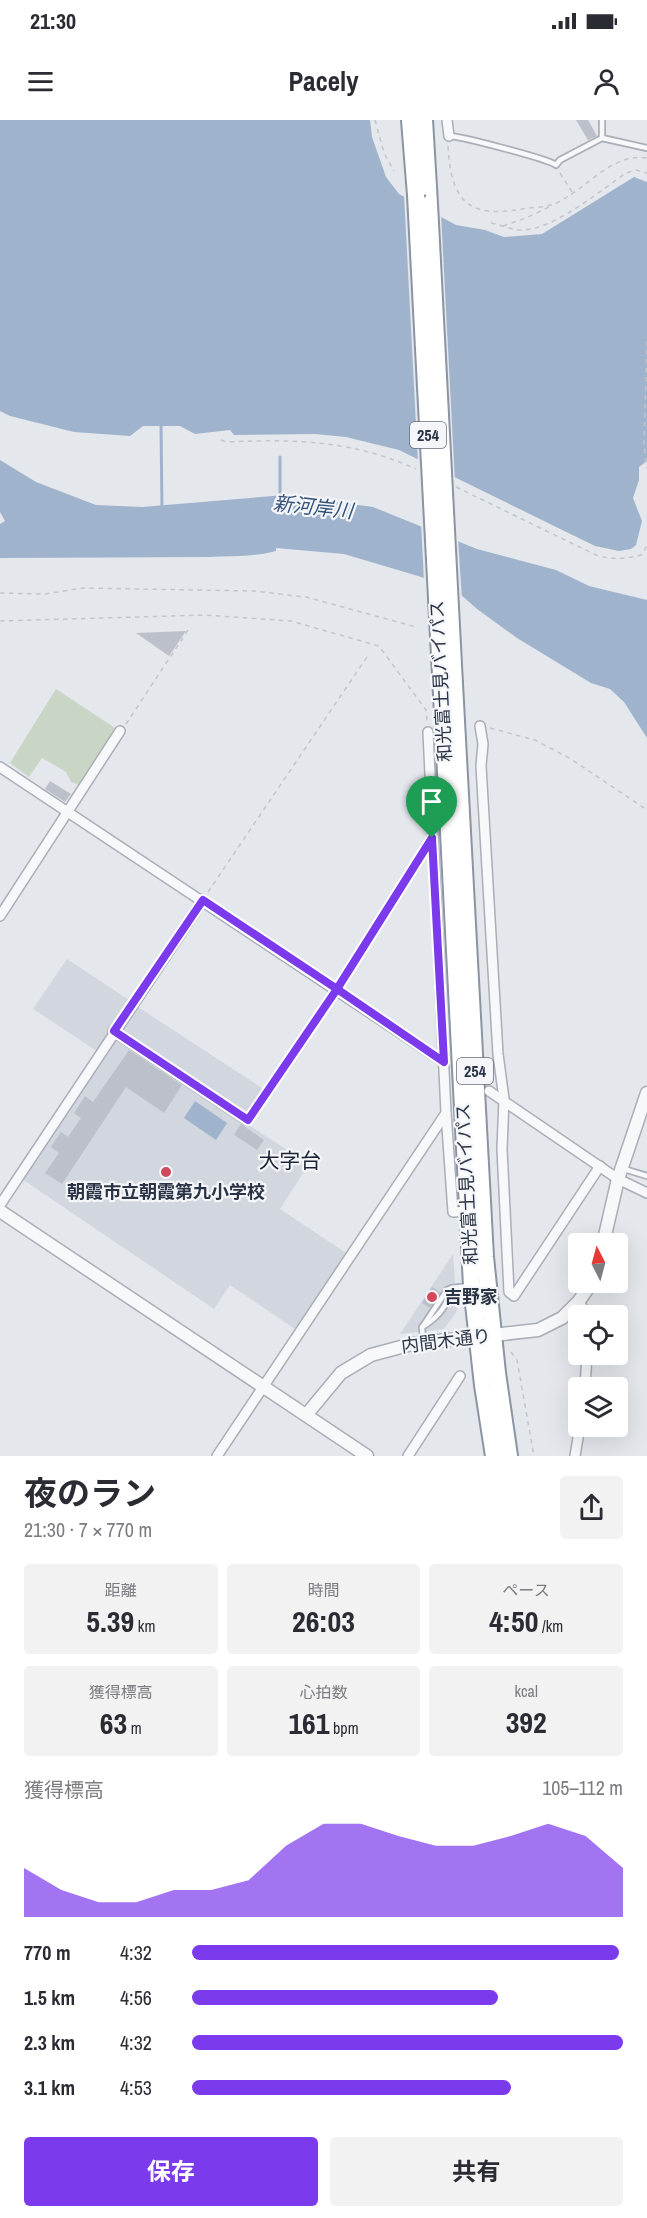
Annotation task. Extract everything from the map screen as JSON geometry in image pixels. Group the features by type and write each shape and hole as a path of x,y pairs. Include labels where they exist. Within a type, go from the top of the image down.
{"highway":[{"name":"和光富士見バイパス","path":"410,120 423,200"},
{"name":"和光富士見バイパス","path":"424,120 423,200 448,680 485,1257 485,1336 495,1456"},
{"name":"和光富士見バイパス","path":"448,680 472,1286 510,1456"}],"street":[{"path":"447,120 448,136"},
{"path":"480,726 483,744 481,766 498,1054 504,1100 502,1149 509,1292 514,1296 600,1167"},
{"path":"0,915 120,731"},
{"path":"428,732 446,1113 453,1212 468,1210"},
{"path":"0,767 444,1062"},
{"path":"0,1205 203,900"},
{"path":"114,1031 248,1120"},
{"path":"489,1090 600,1167 619,1174 647,1193"},
{"path":"606,1233 619,1174 647,1093"},
{"path":"217,1456 446,1113"},
{"path":"0,1211 367,1456"},
{"name":"内間木通り","path":"307,1414 332,1381 360,1361 383,1351 423,1343 538,1330 562,1318 584,1293"},
{"path":"579,1301 581,1305"},
{"path":"408,1456 460,1376"},
{"path":"575,1456 578,1437"}],"lane":[{"path":"602,120 602,138"},
{"path":"448,136 459,136 488,147 537,157 555,165 602,138 647,148"},
{"path":"619,1174 647,1176"},
{"path":"423,1343 422,1327 436,1319 447,1304 452,1288 472,1286"}],"path":[{"path":"375,120 384,153 394,171"},
{"path":"448,136 452,182 459,195 470,207 498,213 553,204"},
{"path":"502,226 526,218 553,204 625,159 647,158"},
{"path":"555,165 572,193"},
{"path":"491,223 518,230 540,227 555,220 626,173 636,170 647,172"},
{"path":"647,341 644,446 647,469"},
{"path":"0,593 45,594 82,588 253,591 306,597 416,627"},
{"path":"0,621 205,615 291,621 379,646 426,710 428,732"},
{"path":"120,731 190,627"},
{"path":"203,900 368,657"},
{"path":"480,726 535,740 571,759 647,810"},
{"path":"248,1120 337,989 432,838"},
{"path":"511,1352 517,1360 534,1456"}],"shaded area":[{"path":"67,959 129,1000 97,1051 33,1009"},
{"path":"138,1007 265,1090 251,1111 245,1113 121,1033"},
{"name":"朝霞市立朝霞第九小学校","path":"116,1039 309,1164 280,1209 346,1253 295,1329 230,1285 214,1309 22,1179"},
{"path":"453,1254 457,1311 444,1329 400,1334"}],"green space":[{"path":"56,689 118,730 81,786 71,782 66,772 42,758 29,777 10,763"}],"water":[{"path":"0,120 370,120 372,137 386,177 399,194 456,225 485,230 504,237 542,234 634,177 647,182 647,461 639,467 639,480 633,498 642,521 636,545 631,549 619,551 595,546 399,450 346,437 315,434 234,435 230,430 195,434 180,426 143,426 130,436 74,432 10,416 0,411"},
{"name":"新河岸川","path":"0,460 36,482 96,505 142,507 285,495 373,507 477,549 556,570 589,586 647,600 647,738 624,702 610,689 591,683 517,638 460,594 428,579 344,554 276,548 276,551 268,553 209,557 0,558 0,524 5,521 0,512"},
{"path":"195,1101 227,1123 216,1140 184,1118"}],"pier":[{"path":"404,194 441,214 455,482 418,463"},
{"path":"421,522 458,538 462,600 424,581"}],"building":[{"path":"576,120 588,120 597,136 588,140"},
{"path":"186,631 169,656 136,633"},
{"path":"50,781 71,794 65,802 45,789"},
{"path":"129,1050 182,1085 164,1113 126,1087 62,1184 45,1173 59,1153 51,1147 61,1132 68,1137 81,1118 74,1113 85,1096 93,1102"},
{"path":"241,1124 264,1140 257,1150 234,1135"},
{"path":"432,1287 440,1292 430,1308 422,1303"}],"waterway":[{"path":"161,424 162,510"},
{"name":"新河岸川","path":"280,457 280,497"}],"place":[{"name":"朝霞市立朝霞第九小学校","path":"166,1172"},
{"name":"吉野家","path":"432,1297"}],"district":[{"name":"大字台","path":"290,1161"}],"route":[{"path":"432,838 337,989 203,900 114,1031 248,1120 337,989 444,1062 432,838"}]}
